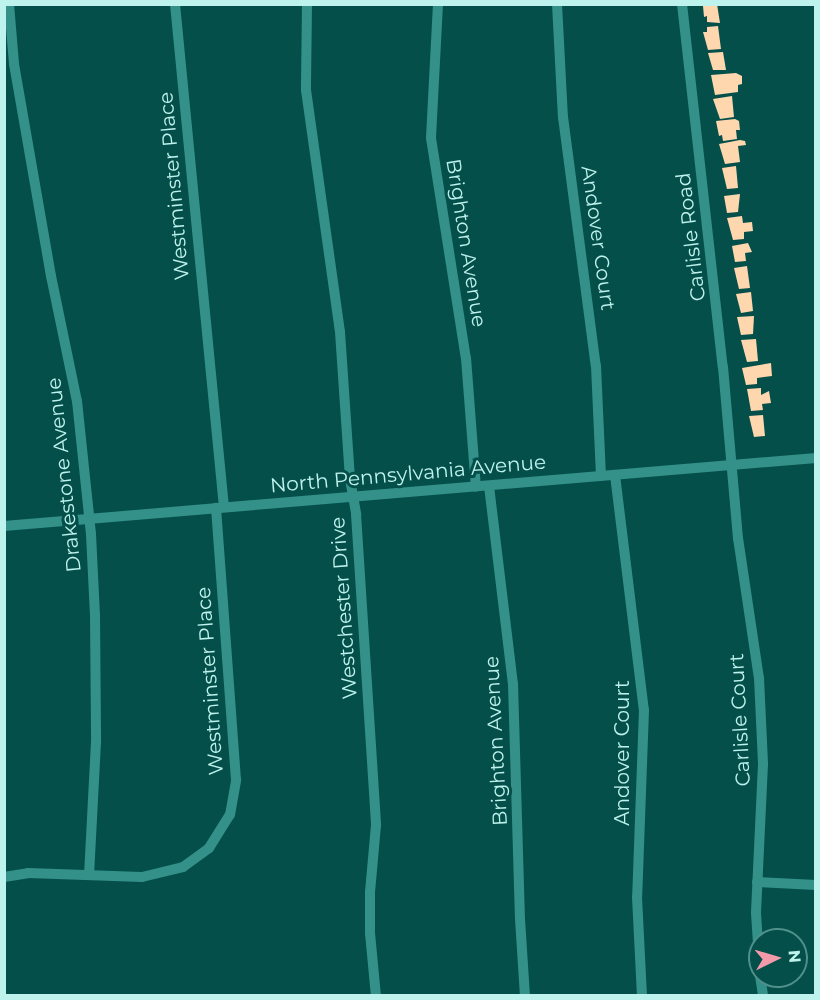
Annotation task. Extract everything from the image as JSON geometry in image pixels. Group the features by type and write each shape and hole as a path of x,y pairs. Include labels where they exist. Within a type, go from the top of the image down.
{"street":[{"name":"Drakestone Avenue","path":"9,4 14,64 51,276 77,401 88,519 95,616 96,731 89,874"},
{"name":"Westminster Place","path":"4,877 28,873 142,877 183,867 209,848 230,815 236,780 220,507 175,4"},
{"name":"Westchester Drive","path":"307,4 306,90 340,332 376,825 370,902 376,996"},
{"name":"Brighton Avenue","path":"438,4 432,138 464,346 476,486"},
{"name":"Andover Court","path":"557,4 563,117 596,366 601,476"},
{"name":"Carlisle Road","path":"682,4 732,465"},
{"name":"North Pennsylvania Avenue","path":"4,526 816,458"},
{"name":"Carlisle Court","path":"732,465 738,538 761,698 763,764 757,882 758,928"},
{"name":"Andover Court","path":"615,475 644,710 637,897 642,996"},
{"name":"Brighton Avenue","path":"489,486 513,684 520,919 525,996"},
{"path":"757,882 816,885"}],"building":[{"path":"717,4 720,23 707,22 703,6"},
{"path":"718,26 721,49 708,50 703,32 707,32 707,27"},
{"path":"723,52 726,70 713,70 708,53"},
{"path":"736,73 742,76 742,84 738,85 738,92 715,95 711,75"},
{"path":"732,96 734,117 720,119 713,99"},
{"path":"735,119 739,121 740,130 736,130 737,139 723,141 722,135 719,136 716,121"},
{"path":"745,141 746,145 738,146 740,162 725,164 719,144"},
{"path":"736,166 738,188 727,189 722,168"},
{"path":"740,194 738,212 727,213 724,196"},
{"path":"742,216 743,223 752,222 753,231 744,232 744,239 733,240 727,218"},
{"path":"748,243 752,252 745,253 746,261 735,262 732,246"},
{"path":"747,266 750,288 739,289 734,268"},
{"path":"751,292 753,311 741,313 736,294"},
{"path":"754,316 753,334 741,335 737,317"},
{"path":"756,339 758,361 747,362 741,340"},
{"path":"771,363 772,376 757,378 757,384 746,385 742,368"},
{"path":"761,388 761,395 769,391 771,403 762,404 763,410 751,411 747,389"},
{"path":"763,415 765,436 754,437 749,416"}]}
